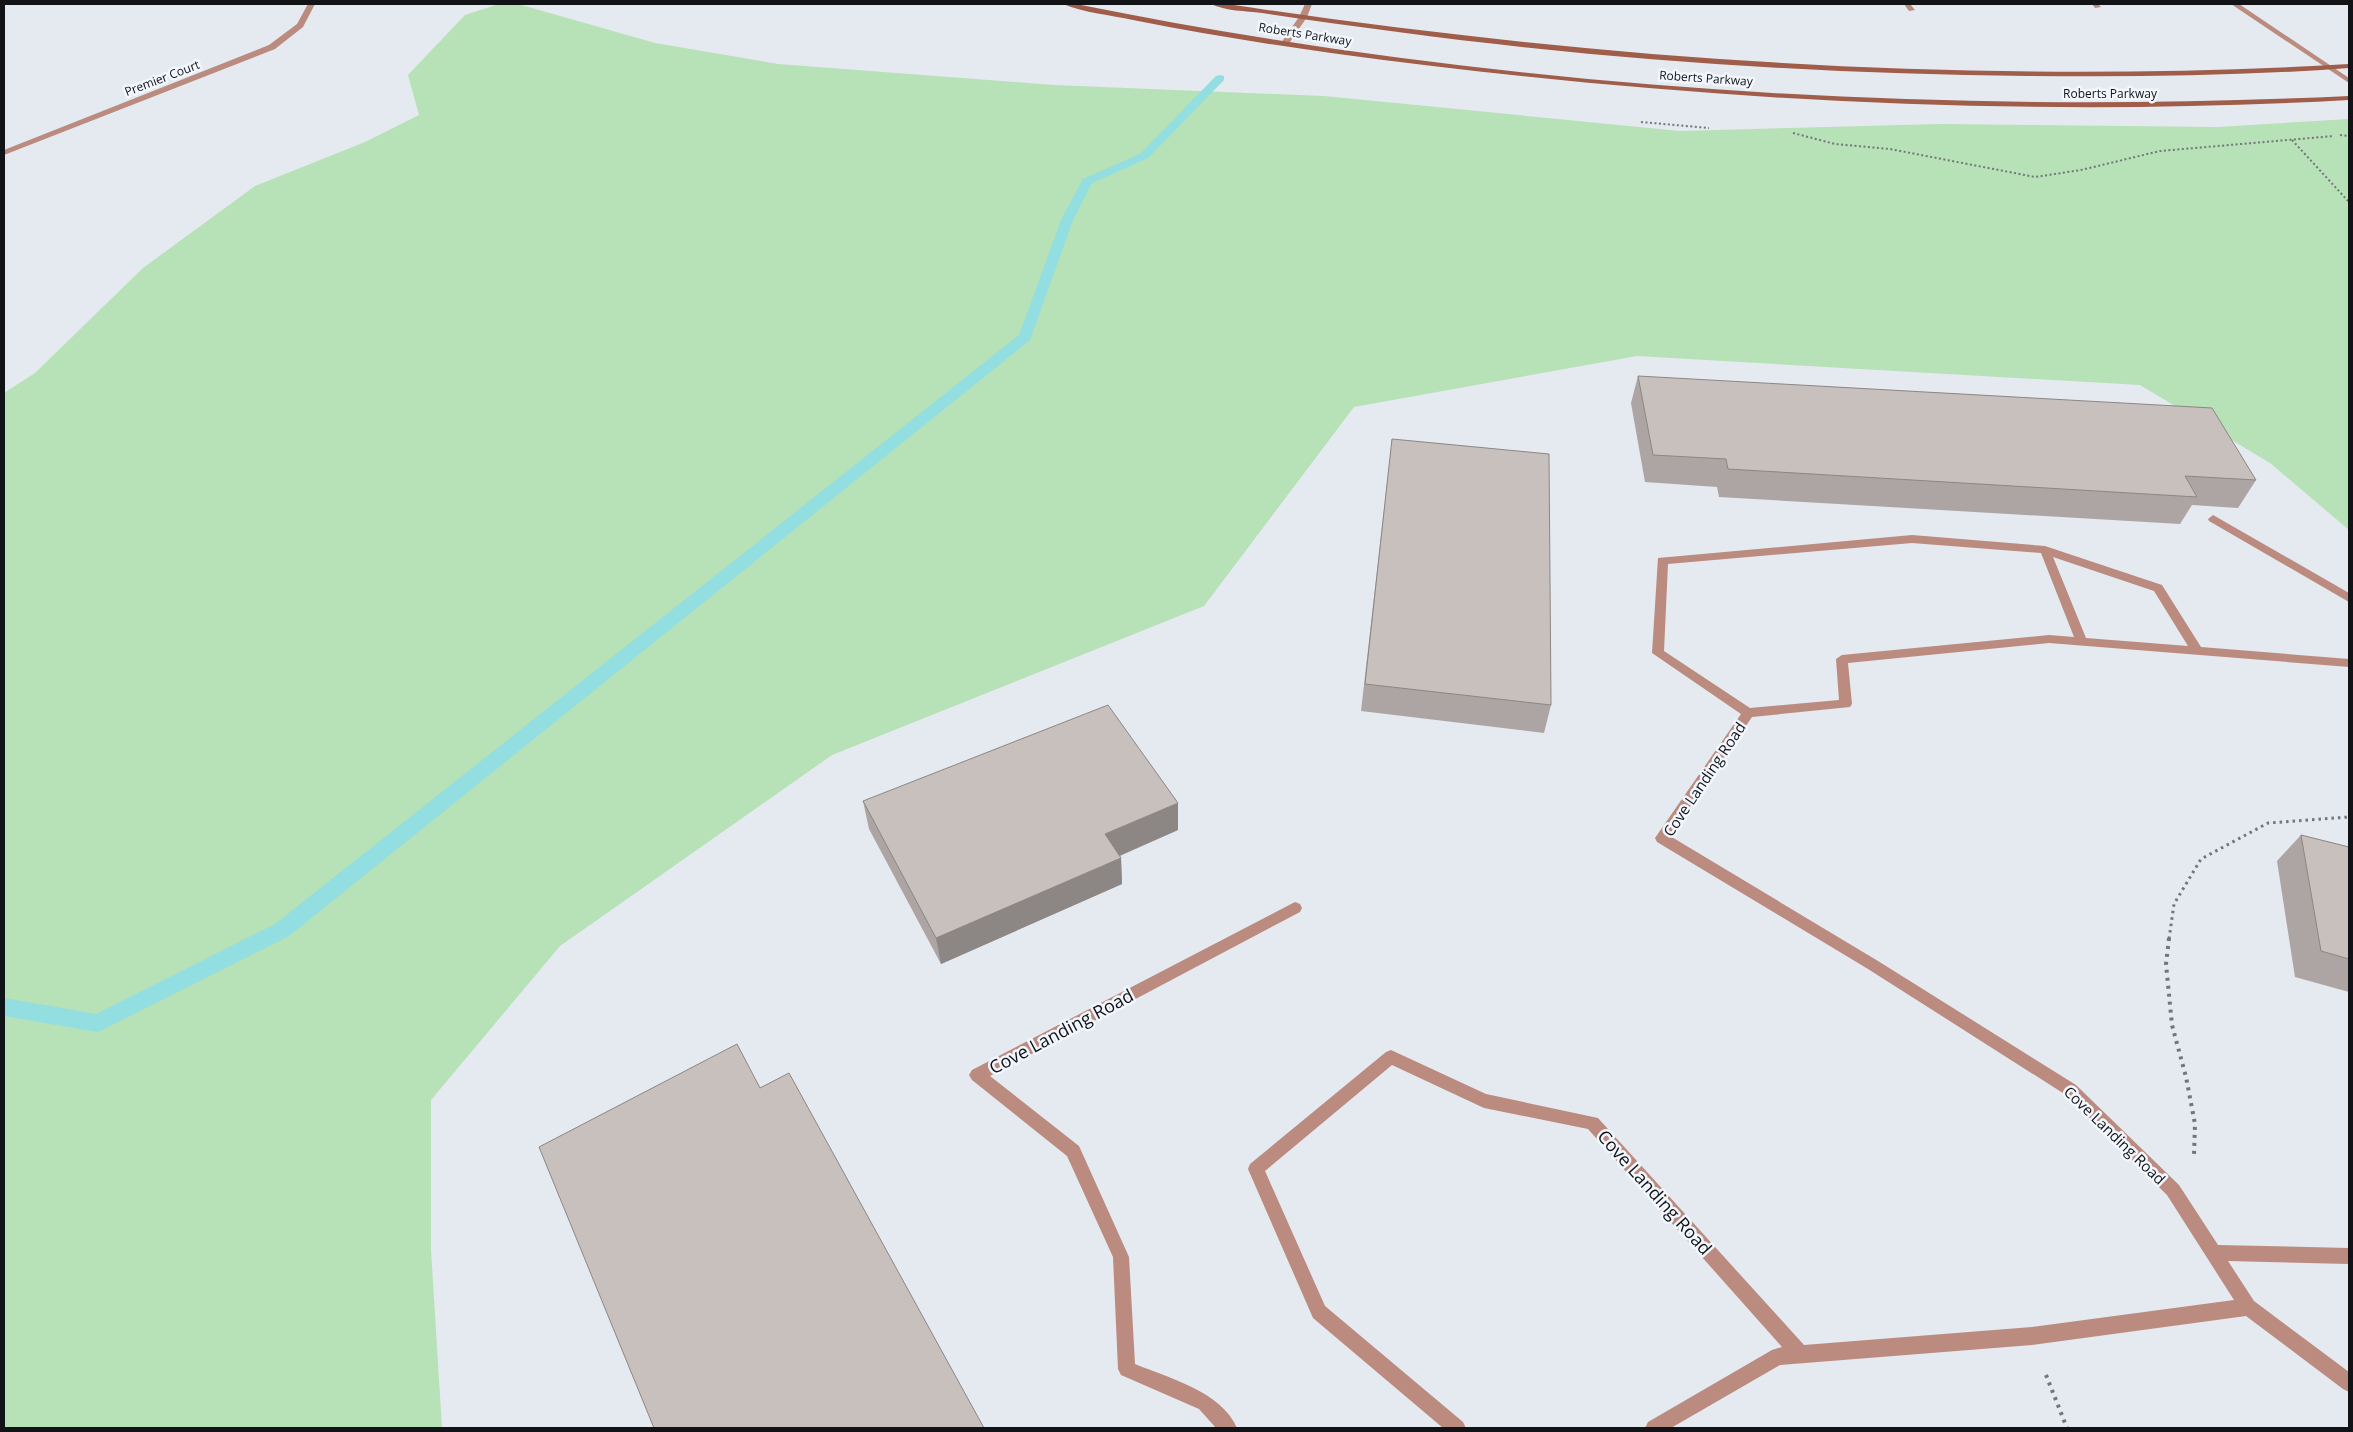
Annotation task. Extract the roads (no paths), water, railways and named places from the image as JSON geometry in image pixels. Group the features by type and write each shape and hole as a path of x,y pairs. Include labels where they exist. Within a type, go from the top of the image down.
{"main road":[{"name":"Roberts Parkway","path":"1067,4 1162,23 1285,42 1511,73 1645,86 1913,102 2112,105 2349,98"},
{"name":"Roberts Parkway","path":"1215,4 1383,30 1572,51 1711,62 1894,72 2187,73 2349,66"}],"street":[{"name":"Premier Court","path":"4,153 272,47 300,25 312,4"},
{"path":"1285,42 1303,17 1308,4"},
{"path":"2235,4 2349,81"},
{"path":"2213,519 2349,598"},
{"name":"Cove Landing Road","path":"2196,650 2158,588 2045,550 1912,539 1662,561 1658,653 1748,713 1846,704 1842,659 2049,639 2349,663"},
{"path":"2045,550 2082,642"},
{"name":"Cove Landing Road","path":"1748,713 1662,838 1873,965 2071,1090 2169,1186 2248,1307 2349,1383"},
{"name":"Cove Landing Road","path":"1228,1428 1205,1403 1127,1369 1121,1257 1073,1151 977,1075 1295,908"},
{"name":"Cove Landing Road","path":"1456,1428 1320,1312 1256,1168 1391,1057 1484,1102 1592,1123 1800,1354"},
{"path":"2213,1253 2349,1256"},
{"path":"1654,1428 1778,1356 2032,1336 2248,1307"}],"waterway":[{"path":"4,1007 98,1023 282,930 1025,337 1067,220 1087,181 1144,156 1220,78"}]}
